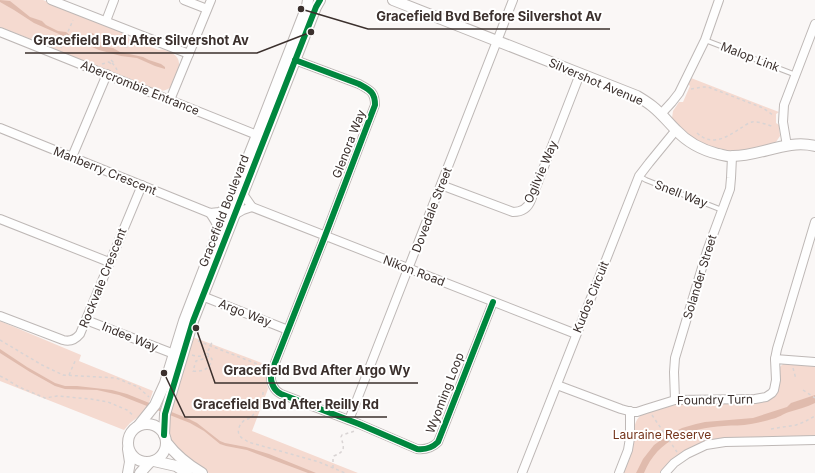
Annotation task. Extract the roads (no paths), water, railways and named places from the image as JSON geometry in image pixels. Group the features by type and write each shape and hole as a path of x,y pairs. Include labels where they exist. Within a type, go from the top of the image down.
{"street":[{"path":"51,0 189,54"},
{"path":"106,21 114,0"},
{"path":"184,0 207,9"},
{"path":"170,100 211,0"},
{"name":"Gracefield Boulevard","path":"165,438 165,414 193,321 257,135 308,0"},
{"name":"Gracefield Boulevard","path":"138,422 151,411 165,383 184,321 219,230 243,194 320,0"},
{"name":"Silvershot Avenue","path":"393,0 415,4 497,42 637,96 661,114 683,137 693,144 714,153 732,157 787,146 803,144 815,146"},
{"name":"Dovedale Street","path":"349,420 513,0"},
{"path":"661,114 676,98 705,40 719,0"},
{"path":"787,146 782,113 796,75 812,42 815,24"},
{"name":"Abercrombie Entrance","path":"0,32 108,71 170,100 257,135"},
{"name":"Glenora Way","path":"295,60 359,84 372,92 375,98 375,107 326,236"},
{"path":"72,157 108,71"},
{"name":"Ogilvie Way","path":"441,185 513,212 528,206 580,74"},
{"name":"Manberry Crescent","path":"0,128 210,213"},
{"name":"Kudos Circuit","path":"522,473 640,176 676,130"},
{"name":"Solander Street","path":"675,400 675,358 707,251 730,189 732,157"},
{"name":"Rockvale Crescent","path":"0,316 66,341 73,340 79,336 142,185"},
{"path":"219,230 210,213 243,210 252,207 243,194"},
{"name":"Nikon Road","path":"252,207 576,334"},
{"path":"0,219 109,262"},
{"name":"Foundry Turn","path":"557,384 621,409 637,412 675,400 756,399 766,397 772,393 775,387 775,359 781,333 815,222"},
{"name":"Wyoming Loop","path":"326,236 271,375 272,383 276,391 282,394 349,420 417,449 423,450 438,442 493,302"},
{"name":"Argo Way","path":"202,296 288,330"},
{"name":"Indee Way","path":"86,320 174,354"},
{"path":"775,359 815,362"},
{"path":"619,473 629,444 630,411"},
{"path":"128,473 130,462 128,448 129,435 138,422 154,425 159,428 172,450 184,461 202,473"},
{"path":"140,473 163,453 166,448 165,438"},
{"path":"665,473 682,457 691,451 706,445 725,442 815,440"},
{"path":"128,448 133,457 138,460 176,466 188,473"}],"lane":[{"name":"Malop Link","path":"705,40 796,75"},
{"name":"Snell Way","path":"640,176 646,180 722,210"}],"place":[{"name":"Gracefield Bvd Before Silvershot Av","path":"301,9"},
{"name":"Gracefield Bvd After Silvershot Av","path":"311,32"},
{"name":"Gracefield Bvd After Argo Wy","path":"196,328"},
{"name":"Gracefield Bvd After Reilly Rd","path":"164,373"}],"park label":[{"name":"Lauraine Reserve","path":"662,435"}]}
